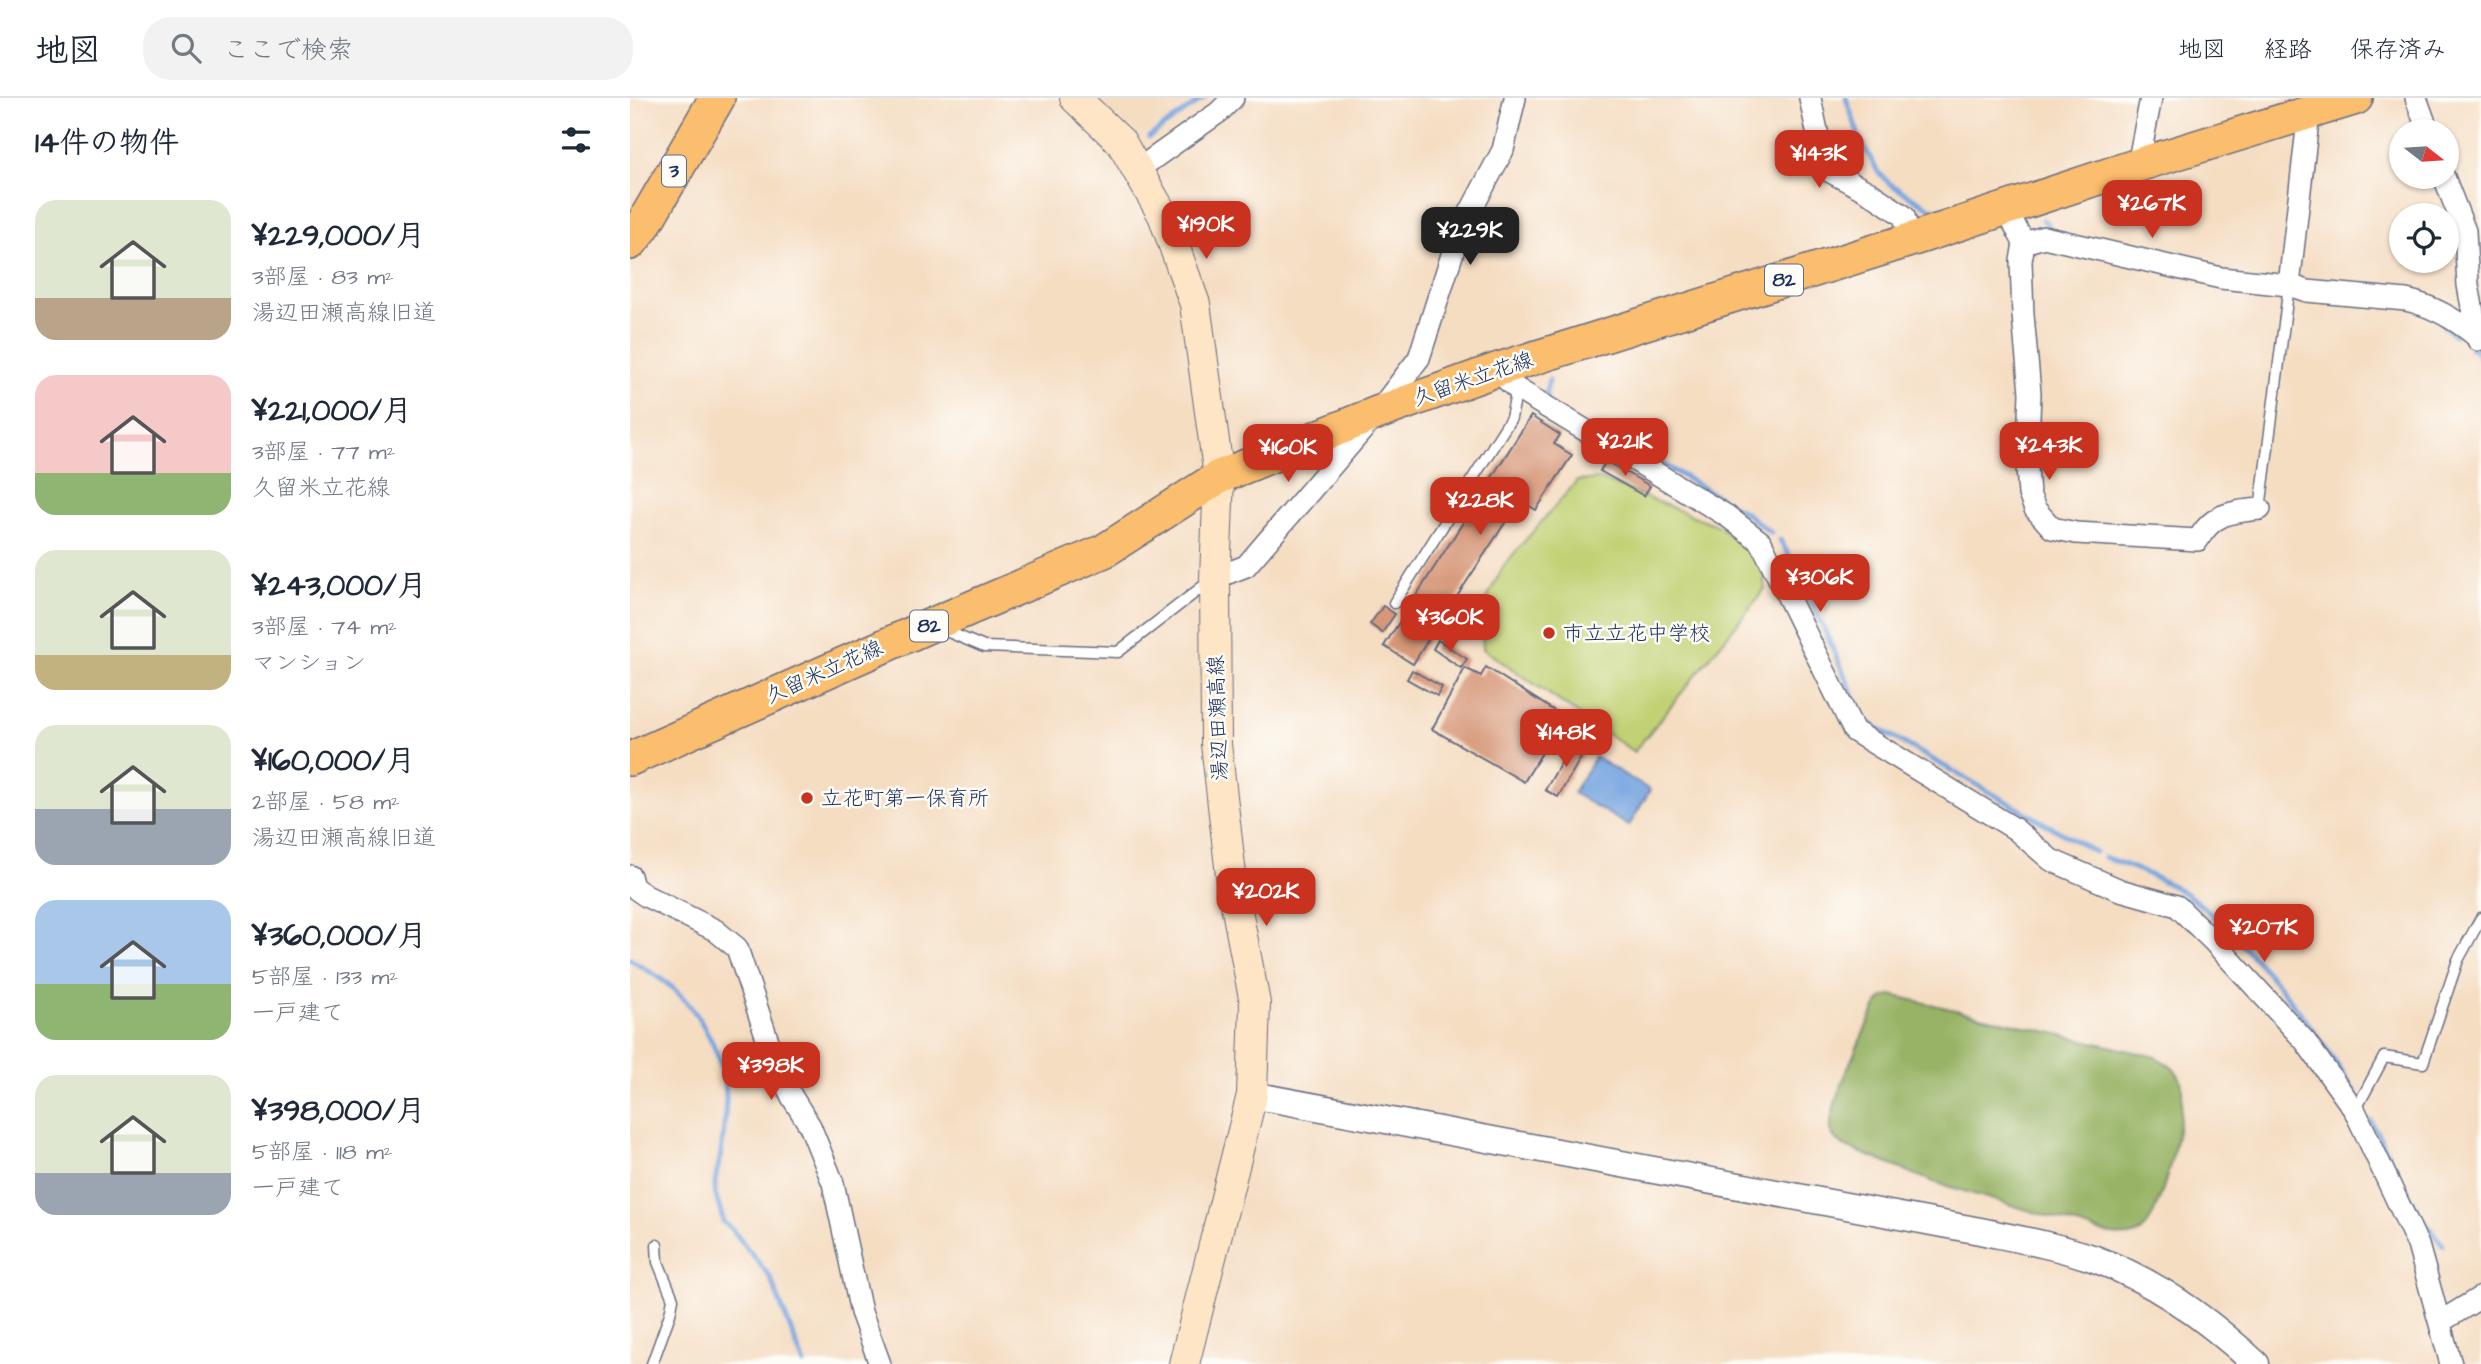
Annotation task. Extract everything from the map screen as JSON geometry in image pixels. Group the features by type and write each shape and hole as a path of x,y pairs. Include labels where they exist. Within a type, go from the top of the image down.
{"highway":[{"name":"3","path":"630,242 642,227 716,98"}],"main road":[{"name":"湯辺田瀬高線","path":"1075,98 1121,142 1163,215 1195,304 1219,477 1215,578 1216,744 1232,884 1255,1003 1252,1095 1184,1364"},
{"name":"久留米立花線","path":"630,759 1104,551 1219,477 1377,413 1506,380 1910,240 2138,165 2356,98"}],"street":[{"path":"1137,170 1219,113 1233,98"},
{"path":"1215,578 1246,566 1377,413 1419,358 1459,233 1503,150 1515,98"},
{"path":"1810,98 1825,169 1870,193 1903,216 1910,240"},
{"path":"2138,165 2151,98"},
{"path":"2416,98 2424,119"},
{"path":"2289,285 2309,112"},
{"path":"2449,189 2465,231 2468,285 2479,340"},
{"path":"2006,209 2024,243 2021,261 2030,393 2029,495 2035,509 2052,527 2076,533 2198,540 2206,527 2228,512 2260,509"},
{"path":"2024,243 2044,237 2221,278 2289,285 2307,291 2421,303 2454,318 2479,340"},
{"path":"1506,380 1727,516 1761,542 1854,731 2015,830 2051,860 2120,890 2177,906 2237,965 2305,1041 2355,1111 2418,1245 2451,1364"},
{"path":"630,876 633,887 646,896 715,930 737,948 775,1062 810,1126 833,1183 861,1312 880,1364"},
{"path":"1252,1095 1980,1231 2081,1255 2135,1276 2173,1298 2232,1342 2256,1364"},
{"path":"2440,1322 2481,1297"}],"lane":[{"path":"2260,509 2289,285"},
{"path":"1394,603 1511,418 1506,380"},
{"path":"931,625 984,647 1118,652 1215,578"},
{"path":"2355,1111 2384,1057 2423,1063 2458,960 2481,919"},
{"path":"652,1364 673,1300 658,1262 657,1245"}],"green space":[{"path":"1600,479 1719,526 1755,556 1763,567 1765,589 1634,752 1483,649 1482,608 1504,565 1577,481"},
{"path":"1891,995 2156,1057 2173,1069 2180,1078 2182,1091 2178,1131 2159,1201 2144,1229 2130,1236 2104,1233 1934,1182 1837,1141 1831,1129 1841,1087 1875,1008 1882,998"}],"water":[{"path":"1595,757 1650,790 1629,826 1573,793"}],"building":[{"path":"1531,416 1560,435 1554,444 1572,455 1536,510 1520,500 1454,601 1470,612 1452,641 1434,630 1413,664 1384,646"},
{"path":"1606,461 1650,486 1644,496 1600,471"},
{"path":"1383,606 1395,614 1382,633 1370,624"},
{"path":"1438,640 1467,659 1461,668 1433,649"},
{"path":"1486,667 1564,717 1524,782 1432,729 1465,668 1481,676"},
{"path":"1412,670 1442,687 1437,696 1407,679"},
{"path":"1574,741 1586,749 1558,797 1545,790"}],"waterway":[{"path":"1149,137 1204,98"},
{"path":"1846,98 1860,139 1878,172 1890,184 1930,208 1953,212"},
{"path":"2043,220 2049,225"},
{"path":"2442,324 2455,335"},
{"path":"2470,348 2476,349 2481,361"},
{"path":"1547,397 1545,396 1549,380"},
{"path":"1610,433 1747,514 1771,533"},
{"path":"1780,540 1791,559"},
{"path":"1796,571 1865,721 2095,852"},
{"path":"2104,857 2174,887 2211,914 2280,988 2312,1029 2356,1094"},
{"path":"630,959 675,990 694,1012 711,1040 722,1071 726,1100 715,1186 723,1222 731,1228 770,1277 804,1364"},
{"path":"2371,1121 2412,1201 2443,1245"}],"place":[{"name":"市立立花中学校","path":"1549,633"},
{"name":"立花町第一保育所","path":"807,798"}]}
